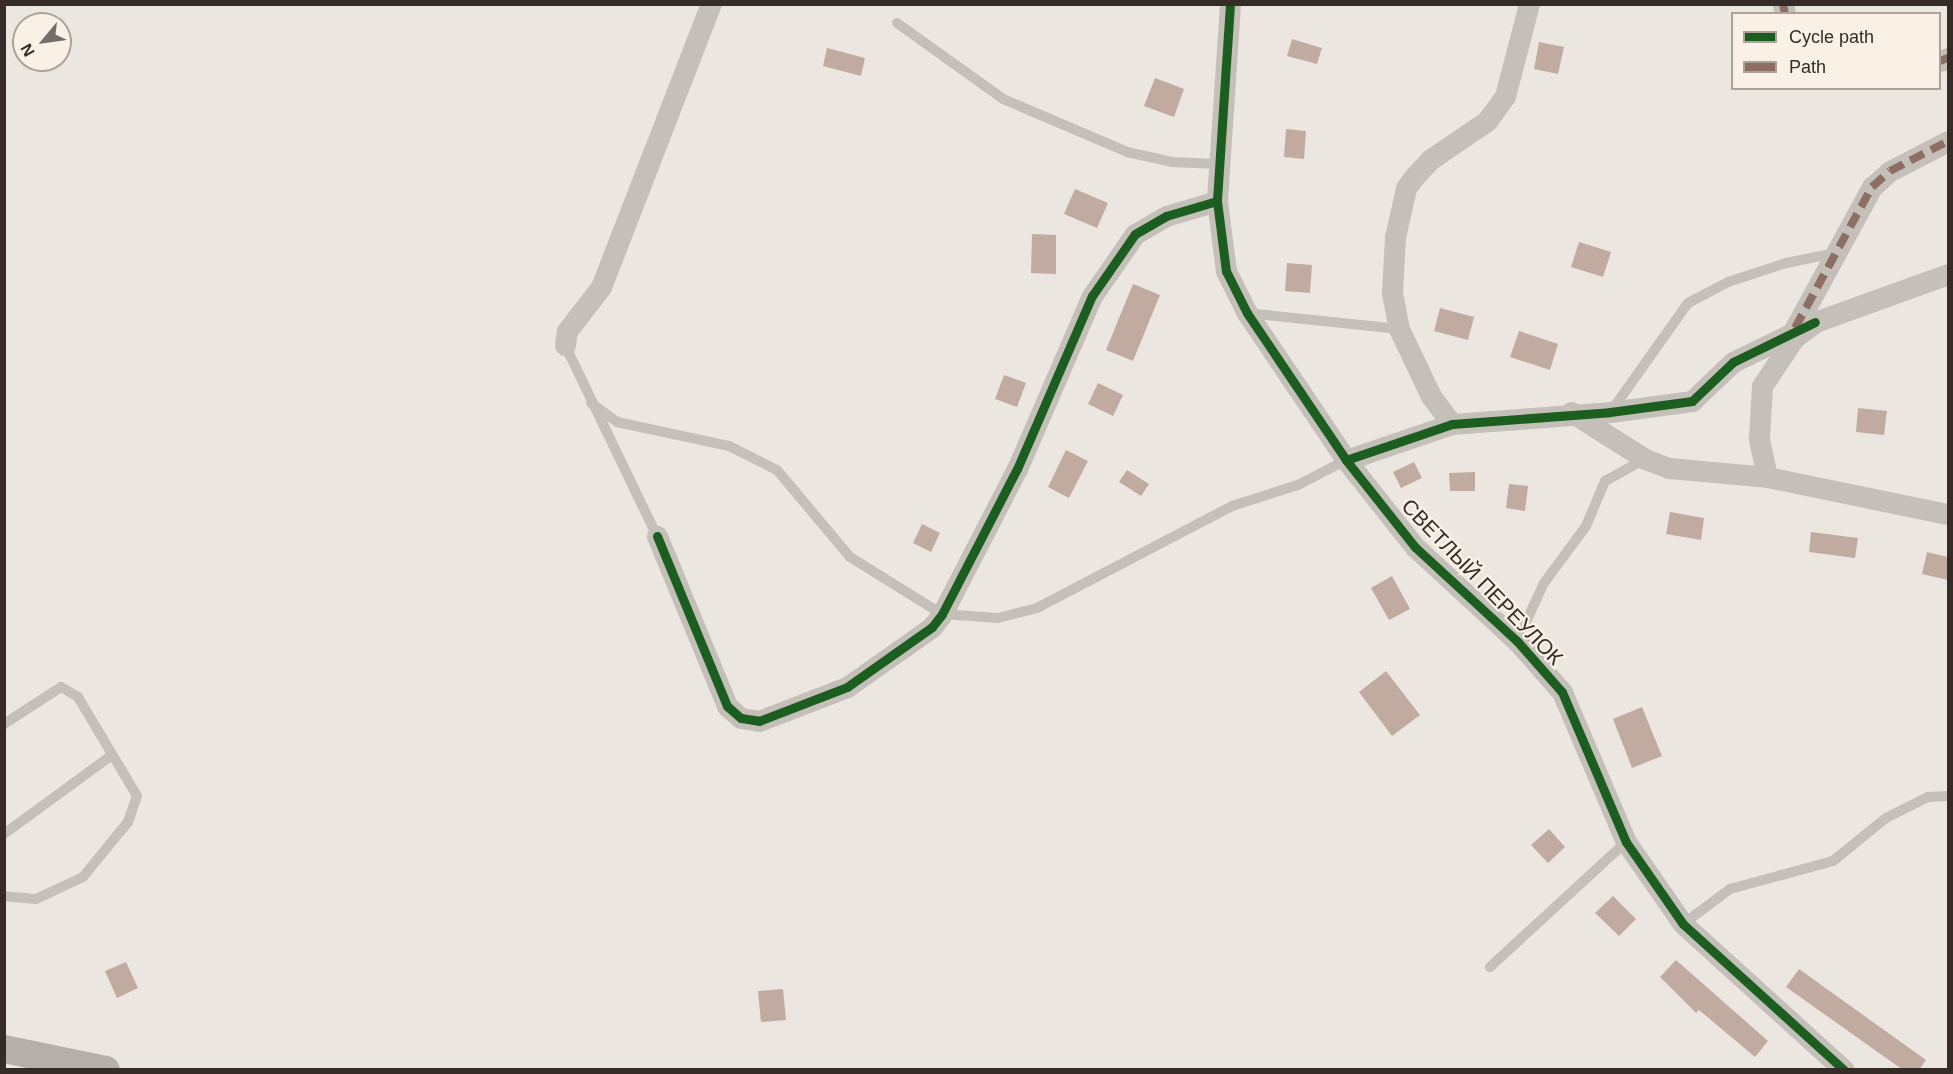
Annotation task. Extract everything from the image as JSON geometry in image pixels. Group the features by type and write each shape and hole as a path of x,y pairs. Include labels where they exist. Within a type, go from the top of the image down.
{"main road":[{"path":"4,1049 64,1065 106,1070"}],"street":[{"path":"565,345 567,331 601,287 711,4"},
{"name":"СВЕТЛЫЙ ПЕРЕУЛОК","path":"1230,4 1217,164 1217,201 1226,271 1247,313 1346,460 1415,547 1517,641 1562,692 1626,842 1683,924 1844,1070"},
{"path":"1452,424 1431,396 1399,329 1393,281 1395,237 1406,188 1431,159 1487,121 1505,96 1529,4"},
{"path":"1767,477 1759,438 1762,386 1805,325 1835,253 1872,187 1890,171 1948,141"},
{"path":"657,536 727,706 741,718 759,721 847,687 932,627 942,614 1017,468 1092,296 1135,234 1149,223 1217,201"},
{"path":"1346,460 1452,424 1570,412 1610,412 1692,401 1733,362 1805,325 1948,274"},
{"path":"1570,412 1645,459 1669,468 1767,477 1948,514"}],"lane":[{"path":"897,23 1003,99 1127,152 1172,162 1217,164"},
{"path":"1610,412 1688,303 1776,266 1835,253"},
{"path":"1247,313 1399,329"},
{"path":"565,345 657,536"},
{"path":"591,403 617,422 729,446 777,470 849,557 942,614 998,618 1037,608 1232,506 1298,485 1346,460"},
{"path":"1517,641 1544,583 1586,526 1605,481 1645,459"},
{"path":"4,724 61,687 78,697 137,796 128,822 83,877 36,899 4,896"},
{"path":"4,834 112,755"},
{"path":"1683,924 1730,889 1833,861 1886,818 1928,797 1948,796"},
{"path":"1490,967 1626,842"}],"building":[{"path":"1292,39 1322,48 1317,64 1287,56"},
{"path":"1539,42 1564,47 1558,74 1534,69"},
{"path":"827,48 865,58 861,76 823,66"},
{"path":"1155,78 1184,89 1174,117 1144,106"},
{"path":"1286,129 1306,131 1304,159 1284,157"},
{"path":"1075,189 1108,203 1097,228 1064,214"},
{"path":"1032,234 1056,235 1056,274 1031,273"},
{"path":"1579,242 1611,252 1603,277 1571,267"},
{"path":"1287,263 1312,265 1310,293 1285,291"},
{"path":"1133,284 1160,295 1133,361 1106,350"},
{"path":"1440,308 1474,317 1468,340 1434,331"},
{"path":"1519,331 1558,344 1550,370 1510,357"},
{"path":"1004,375 1026,383 1017,407 995,399"},
{"path":"1098,383 1123,395 1113,416 1088,404"},
{"path":"1858,408 1887,411 1884,435 1856,432"},
{"path":"1066,450 1088,461 1069,498 1048,487"},
{"path":"1414,462 1422,478 1401,488 1393,472"},
{"path":"1127,470 1149,484 1141,496 1119,482"},
{"path":"1475,472 1475,491 1450,491 1449,473"},
{"path":"1509,484 1528,486 1525,511 1506,508"},
{"path":"1670,512 1704,518 1701,540 1666,534"},
{"path":"922,524 940,533 931,552 913,543"},
{"path":"1811,532 1858,538 1855,558 1809,552"},
{"path":"1927,552 1948,557 1948,580 1922,574"},
{"path":"1392,576 1410,609 1389,620 1371,588"},
{"path":"1386,671 1420,715 1392,736 1359,692"},
{"path":"1642,707 1662,756 1632,768 1613,719"},
{"path":"1549,829 1565,847 1548,863 1531,845"},
{"path":"1613,896 1636,919 1619,936 1595,913"},
{"path":"1676,960 1768,1041 1755,1057 1699,1010 1696,1013 1660,977"},
{"path":"126,962 138,988 117,998 105,971"},
{"path":"1799,969 1926,1060 1919,1070 1903,1070 1786,987"},
{"path":"783,989 786,1020 761,1022 758,991"}],"marked path":[{"path":"1783,4 1785,12"},
{"path":"1941,61 1948,58"},
{"path":"1795,328 1872,187 1890,171 1948,141"}],"cycle path":[{"path":"1230,4 1217,201 1226,271 1247,313 1346,460 1415,547 1517,641 1562,692 1626,842 1683,924 1844,1070"},
{"path":"657,536 727,706 741,718 759,721 847,687 932,627 942,614 1017,469 1092,296 1135,234 1166,216 1217,201"},
{"path":"1346,460 1452,424 1610,412 1692,401 1733,362 1815,322"}]}
